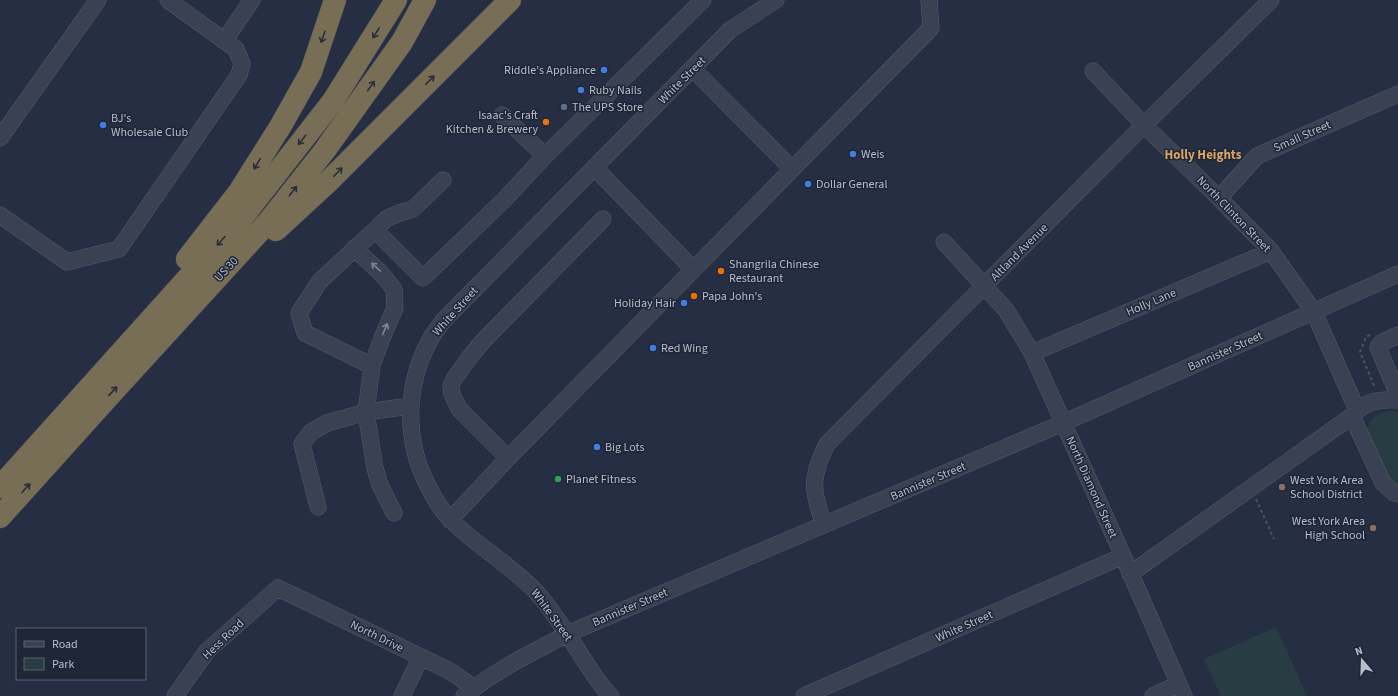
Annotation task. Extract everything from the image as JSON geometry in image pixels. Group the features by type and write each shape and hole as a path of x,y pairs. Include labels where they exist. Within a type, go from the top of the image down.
{"highway":[{"path":"0,483 171,280 239,192 280,127 311,72 335,0"},
{"name":"US 30","path":"0,487 241,219 333,101 396,0"},
{"name":"US 30","path":"0,517 269,221 325,150 402,42 425,0"},
{"path":"186,312 327,183 510,0"}],"street":[{"path":"0,138 98,0"},
{"path":"0,215 67,262 119,249 239,75 242,64 236,49 168,0"},
{"path":"224,41 252,0"},
{"path":"375,230 423,278 504,200 545,156 704,0"},
{"name":"White Street","path":"612,696 596,678 545,602 529,584 450,520 434,498 414,453 410,428 410,406 415,381 421,359 431,337 443,321 730,30 775,0"},
{"path":"450,520 508,458 931,28 929,0"},
{"name":"Altland Avenue","path":"824,525 815,499 814,486 820,457 827,444 1144,125 1271,0"},
{"path":"693,69 792,169"},
{"name":"North Clinton Street","path":"1093,71 1144,125 1271,251 1314,312 1383,483 1394,493 1398,494"},
{"name":"Small Street","path":"1219,198 1257,156 1398,94"},
{"path":"502,115 545,156"},
{"path":"594,168 693,270"},
{"path":"372,366 305,333 299,314 320,281 354,248 386,219 413,209 443,180"},
{"path":"508,458 459,409 452,394 451,386 454,379 483,341 603,219"},
{"name":"North Diamond Street","path":"944,242 1006,310 1032,353 1182,690"},
{"path":"354,248 382,273 394,289 395,308 372,366 366,412 375,468 380,486 394,513"},
{"name":"Holly Lane","path":"1032,353 1271,251"},
{"name":"Bannister Street","path":"469,692 505,668 567,634 1063,423 1398,274"},
{"path":"1398,335 1381,343 1378,347 1398,395"},
{"path":"1130,574 1252,488 1354,413 1368,404 1383,399 1398,400"},
{"path":"318,507 302,444 311,432 327,423 366,412 410,406"},
{"name":"White Street","path":"804,696 1123,556"},
{"name":"North Drive","path":"278,588 450,671 469,692"},
{"name":"Hess Road","path":"175,696 207,651 278,588"},
{"path":"402,696 421,657"},
{"path":"1153,696 1182,690"}],"path":[{"path":"1252,488 1274,539"}],"green space":[{"path":"1388,411 1398,412 1398,487 1392,484 1367,430 1371,420"},
{"path":"1276,627 1307,696 1221,696 1204,659"}],"place":[{"name":"Riddle's Appliance","path":"604,70"},
{"name":"Ruby Nails","path":"581,90"},
{"name":"The UPS Store","path":"564,107"},
{"name":"Isaac's Craft Kitchen & Brewery","path":"546,122"},
{"name":"BJ's Wholesale Club","path":"103,125"},
{"name":"Weis","path":"853,154"},
{"name":"Dollar General","path":"808,184"},
{"name":"Shangrila Chinese Restaurant","path":"721,271"},
{"name":"Papa John's","path":"694,296"},
{"name":"Holiday Hair","path":"684,303"},
{"name":"Red Wing","path":"653,348"},
{"name":"Big Lots","path":"597,447"},
{"name":"Planet Fitness","path":"558,479"},
{"name":"West York Area School District","path":"1282,487"},
{"name":"West York Area High School","path":"1373,528"}],"district":[{"name":"Holly Heights","path":"1203,154"}]}
